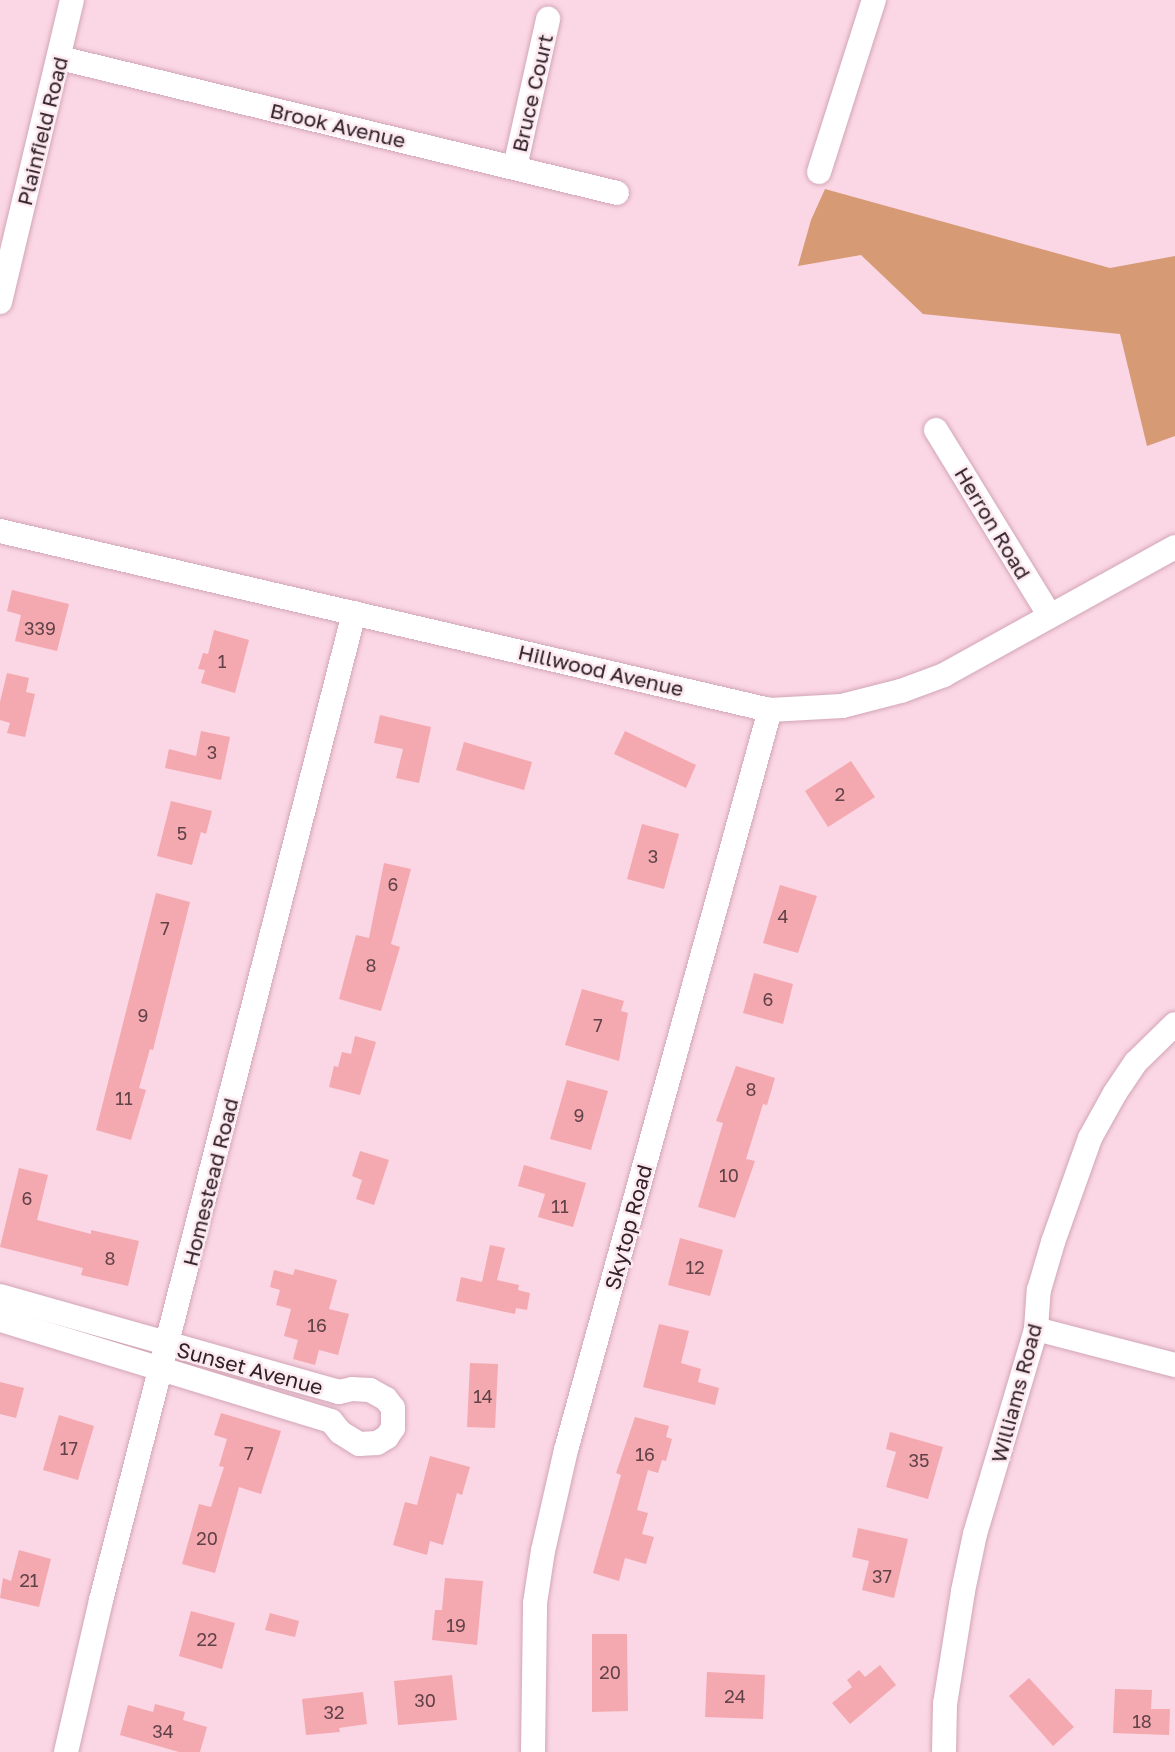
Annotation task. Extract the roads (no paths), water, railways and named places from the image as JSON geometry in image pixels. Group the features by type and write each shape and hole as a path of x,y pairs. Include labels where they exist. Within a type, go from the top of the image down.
{"street":[{"name":"Plainfield Road","path":"0,302 72,0"},
{"path":"819,172 874,0"},
{"name":"Bruce Court","path":"515,167 548,19"},
{"name":"Brook Avenue","path":"60,58 617,193"},
{"name":"Herron Road","path":"936,430 1050,616"},
{"name":"Hillwood Avenue","path":"0,531 770,710 842,706 901,691 944,675 1175,547"},
{"name":"Homestead Road","path":"66,1752 101,1600 166,1356 354,613"},
{"name":"Skytop Road","path":"533,1752 535,1603 543,1551 566,1450 770,710"},
{"name":"Williams Road","path":"944,1752 945,1704 962,1591 975,1534 1037,1329 1039,1290 1090,1138 1136,1062 1175,1024"},
{"name":"Sunset Avenue","path":"0,1296 166,1356 331,1421 340,1432 359,1444 377,1443 393,1428 393,1408 386,1399 370,1390 339,1392 166,1356 0,1320"},
{"path":"1037,1329 1175,1365"}]}
